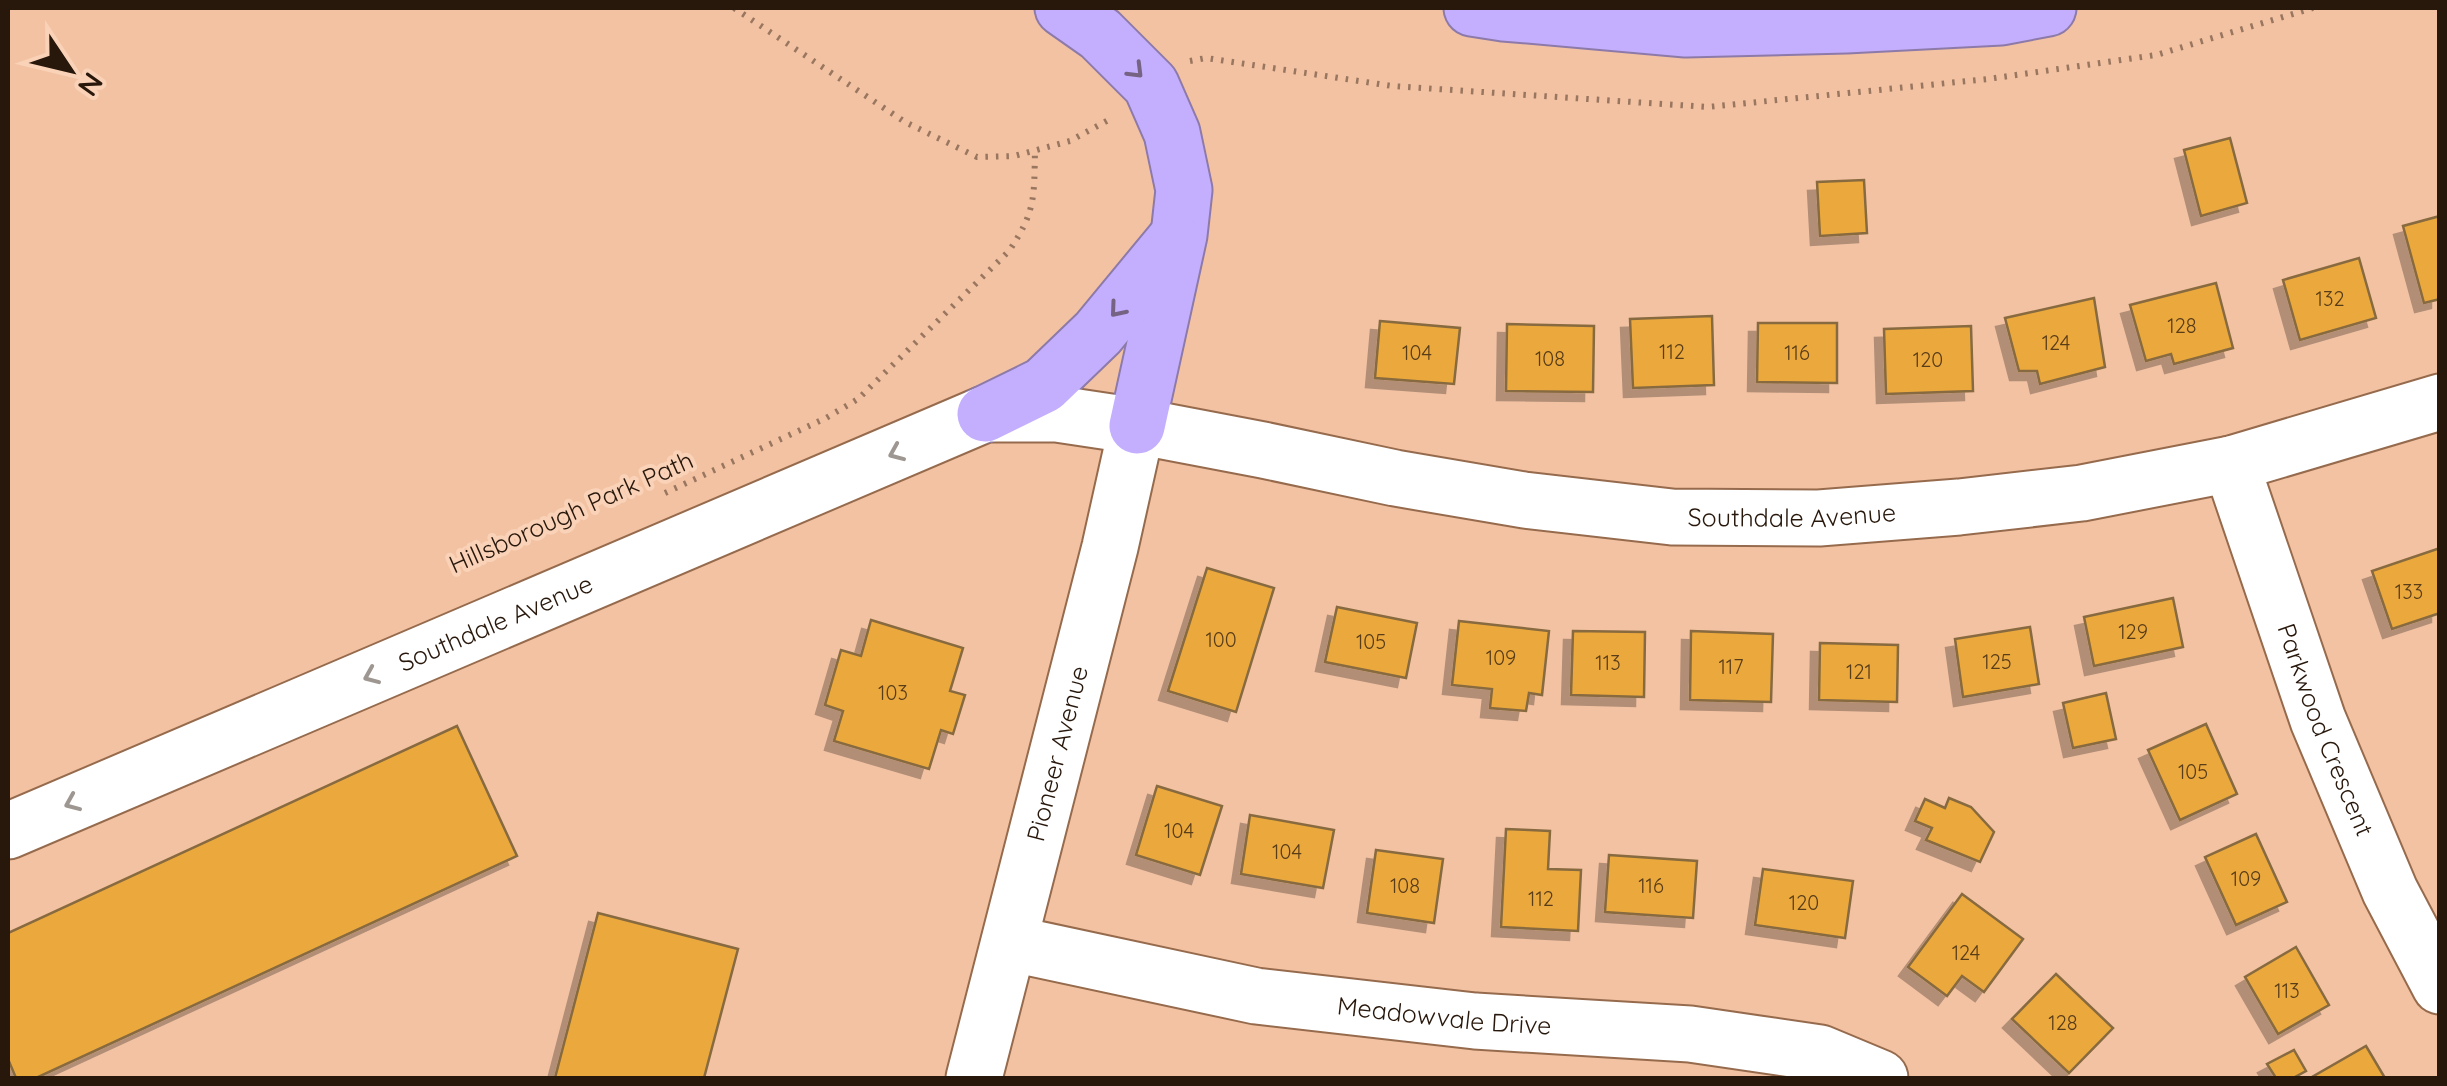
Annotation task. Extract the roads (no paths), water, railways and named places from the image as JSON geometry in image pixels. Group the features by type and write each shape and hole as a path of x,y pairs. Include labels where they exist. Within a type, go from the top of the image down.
{"highway":[{"path":"1063,8 1100,34 1151,86 1172,133 1184,190 1179,235 1137,426"},
{"path":"1472,8 1686,29 2001,17 2048,8"},
{"path":"985,414 1044,385 1098,333 1179,235"}],"street":[{"name":"Southdale Avenue","path":"8,831 985,414 1057,414 1137,426 1506,497 1672,517 1819,518 2082,493 2231,464 2440,402"},
{"name":"Pioneer Avenue","path":"974,1078 1106,565 1137,426"},
{"name":"Parkwood Crescent","path":"2231,464 2318,720 2390,892 2440,986"},
{"name":"Meadowvale Drive","path":"1009,943 1256,996 1475,1021 1690,1034 1820,1053 1880,1078"}]}
